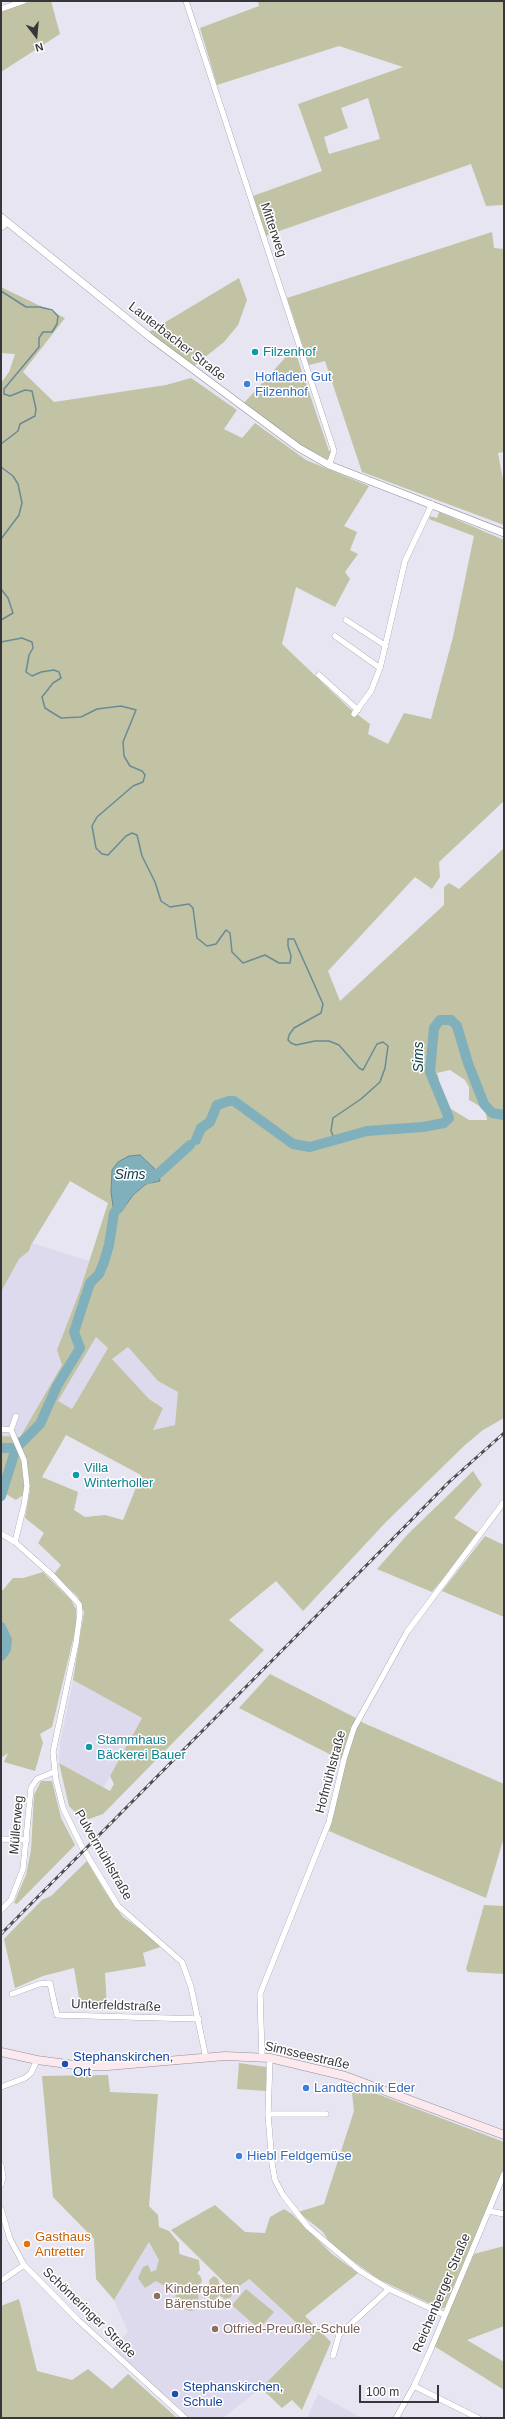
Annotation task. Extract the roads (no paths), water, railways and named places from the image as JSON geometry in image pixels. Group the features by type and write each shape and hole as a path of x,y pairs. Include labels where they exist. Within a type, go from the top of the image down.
{"main road":[{"name":"Simsseestraße","path":"1,2052 37,2060 65,2064 108,2066 206,2058 266,2057 350,2077 504,2135"}],"street":[{"path":"1,9 24,1"},
{"name":"Mitterweg","path":"186,1 334,451 329,465"},
{"path":"1,227 4,220"},
{"name":"Lauterbacher Straße","path":"4,220 151,338 285,439 329,465 504,533"},
{"path":"320,674 356,712 371,691 380,668 405,561 432,504"},
{"path":"346,620 386,646"},
{"path":"335,636 380,668"},
{"path":"1,1534 15,1542 27,1486 24,1460 11,1430 16,1416"},
{"path":"1,1428 11,1430"},
{"name":"Hofmühlstraße","path":"445,2315 389,2289 360,2271 308,2227 283,2195 276,2180 273,2168 268,2114 266,2057 260,1994 329,1822 344,1759 354,1728 407,1632 504,1502"},
{"name":"Pulvermühlstraße","path":"15,1542 73,1595 79,1604 80,1613 76,1643 54,1742 54,1772 63,1808 82,1847 118,1906 182,1962 191,1987 199,2018 206,2058"},
{"name":"Müllerweg","path":"1,1910 11,1900 23,1869 31,1788 37,1780 54,1772"},
{"path":"1,1840 27,1840"},
{"name":"Unterfeldstraße","path":"12,1994 39,1984 50,1983 57,2015 199,2018"},
{"path":"1,2087 25,2078 31,2073 37,2060"},
{"path":"268,2114 326,2114"},
{"path":"1,2166 3,2177 1,2185"},
{"name":"Reichenberger Straße","path":"396,2418 414,2386 504,2174"},
{"name":"Schömeringer Straße","path":"1,2209 10,2239 24,2265 78,2320 185,2418"},
{"path":"489,2211 504,2214"},
{"path":"1,2281 24,2265"},
{"path":"333,2356 339,2335 389,2289"},
{"path":"414,2386 478,2418"}],"water":[{"name":"Sims","path":"140,1155 159,1173 160,1181 146,1184 133,1195 121,1212 114,1213 111,1192 112,1170 118,1162 129,1156"}],"waterway":[{"path":"1,291 26,307 40,307 52,310 58,316 57,324 52,332 43,332 39,338 39,347 4,389 4,394 10,396 25,390 32,391 36,409 35,416 20,424 18,431 1,444"},
{"path":"1,467 13,476 18,484 22,503 19,515 1,539"},
{"path":"1,589 8,598 13,613 1,620"},
{"path":"1,642 22,638 32,642 33,648 29,655 26,672 32,676 41,672 54,670 59,672 61,678 53,683 42,697 45,708 61,718 81,717 97,709 121,706 136,710 123,742 124,756 130,766 142,771 145,775 143,782 133,786 97,817 92,826 96,848 102,854 108,855 126,836 132,833 137,835 142,856 155,882 161,901 170,907 189,904 193,908 197,938 207,946 216,944 226,930 230,933 232,952 243,963 265,955 279,963 290,963 291,956 288,946 288,939 294,939 323,1004 321,1013 294,1028 289,1035 288,1040 291,1043 296,1045 315,1041 329,1041 339,1045 359,1068 363,1070 377,1044 383,1042 388,1046 385,1068 380,1082 361,1099 333,1118 331,1131 335,1140"},
{"name":"Sims","path":"196,1140 201,1128 210,1122 217,1105 229,1101 234,1101 293,1144 310,1147 367,1131 423,1127 444,1123 449,1118 430,1072 434,1028 440,1020 451,1020 457,1026 468,1063 484,1104 492,1113 504,1115"},
{"name":"Sims","path":"148,1179 159,1173 190,1145"},
{"name":"Sims","path":"1,1448 16,1448 40,1424 57,1386 80,1348 74,1332 90,1283 99,1274 104,1262 109,1245 114,1213 122,1203"},
{"path":"1,1496 16,1448"},
{"name":"Sims","path":"1,1627 7,1640 6,1649 1,1656"}],"railway":[{"path":"1,1934 449,1482 504,1433"}],"place":[{"name":"Filzenhof","path":"255,352"},
{"name":"Hofladen Gut Filzenhof","path":"247,384"},
{"name":"Villa Winterholler","path":"76,1475"},
{"name":"Stammhaus Bäckerei Bauer","path":"89,1747"},
{"name":"Stephanskirchen, Ort","path":"65,2064"},
{"name":"Landtechnik Eder","path":"306,2088"},
{"name":"Hiebl Feldgemüse","path":"239,2156"},
{"name":"Gasthaus Antretter","path":"27,2244"},
{"name":"Kindergarten Bärenstube","path":"157,2296"},
{"name":"Otfried-Preußler-Schule","path":"215,2329"},
{"name":"Stephanskirchen, Schule","path":"175,2394"}]}
